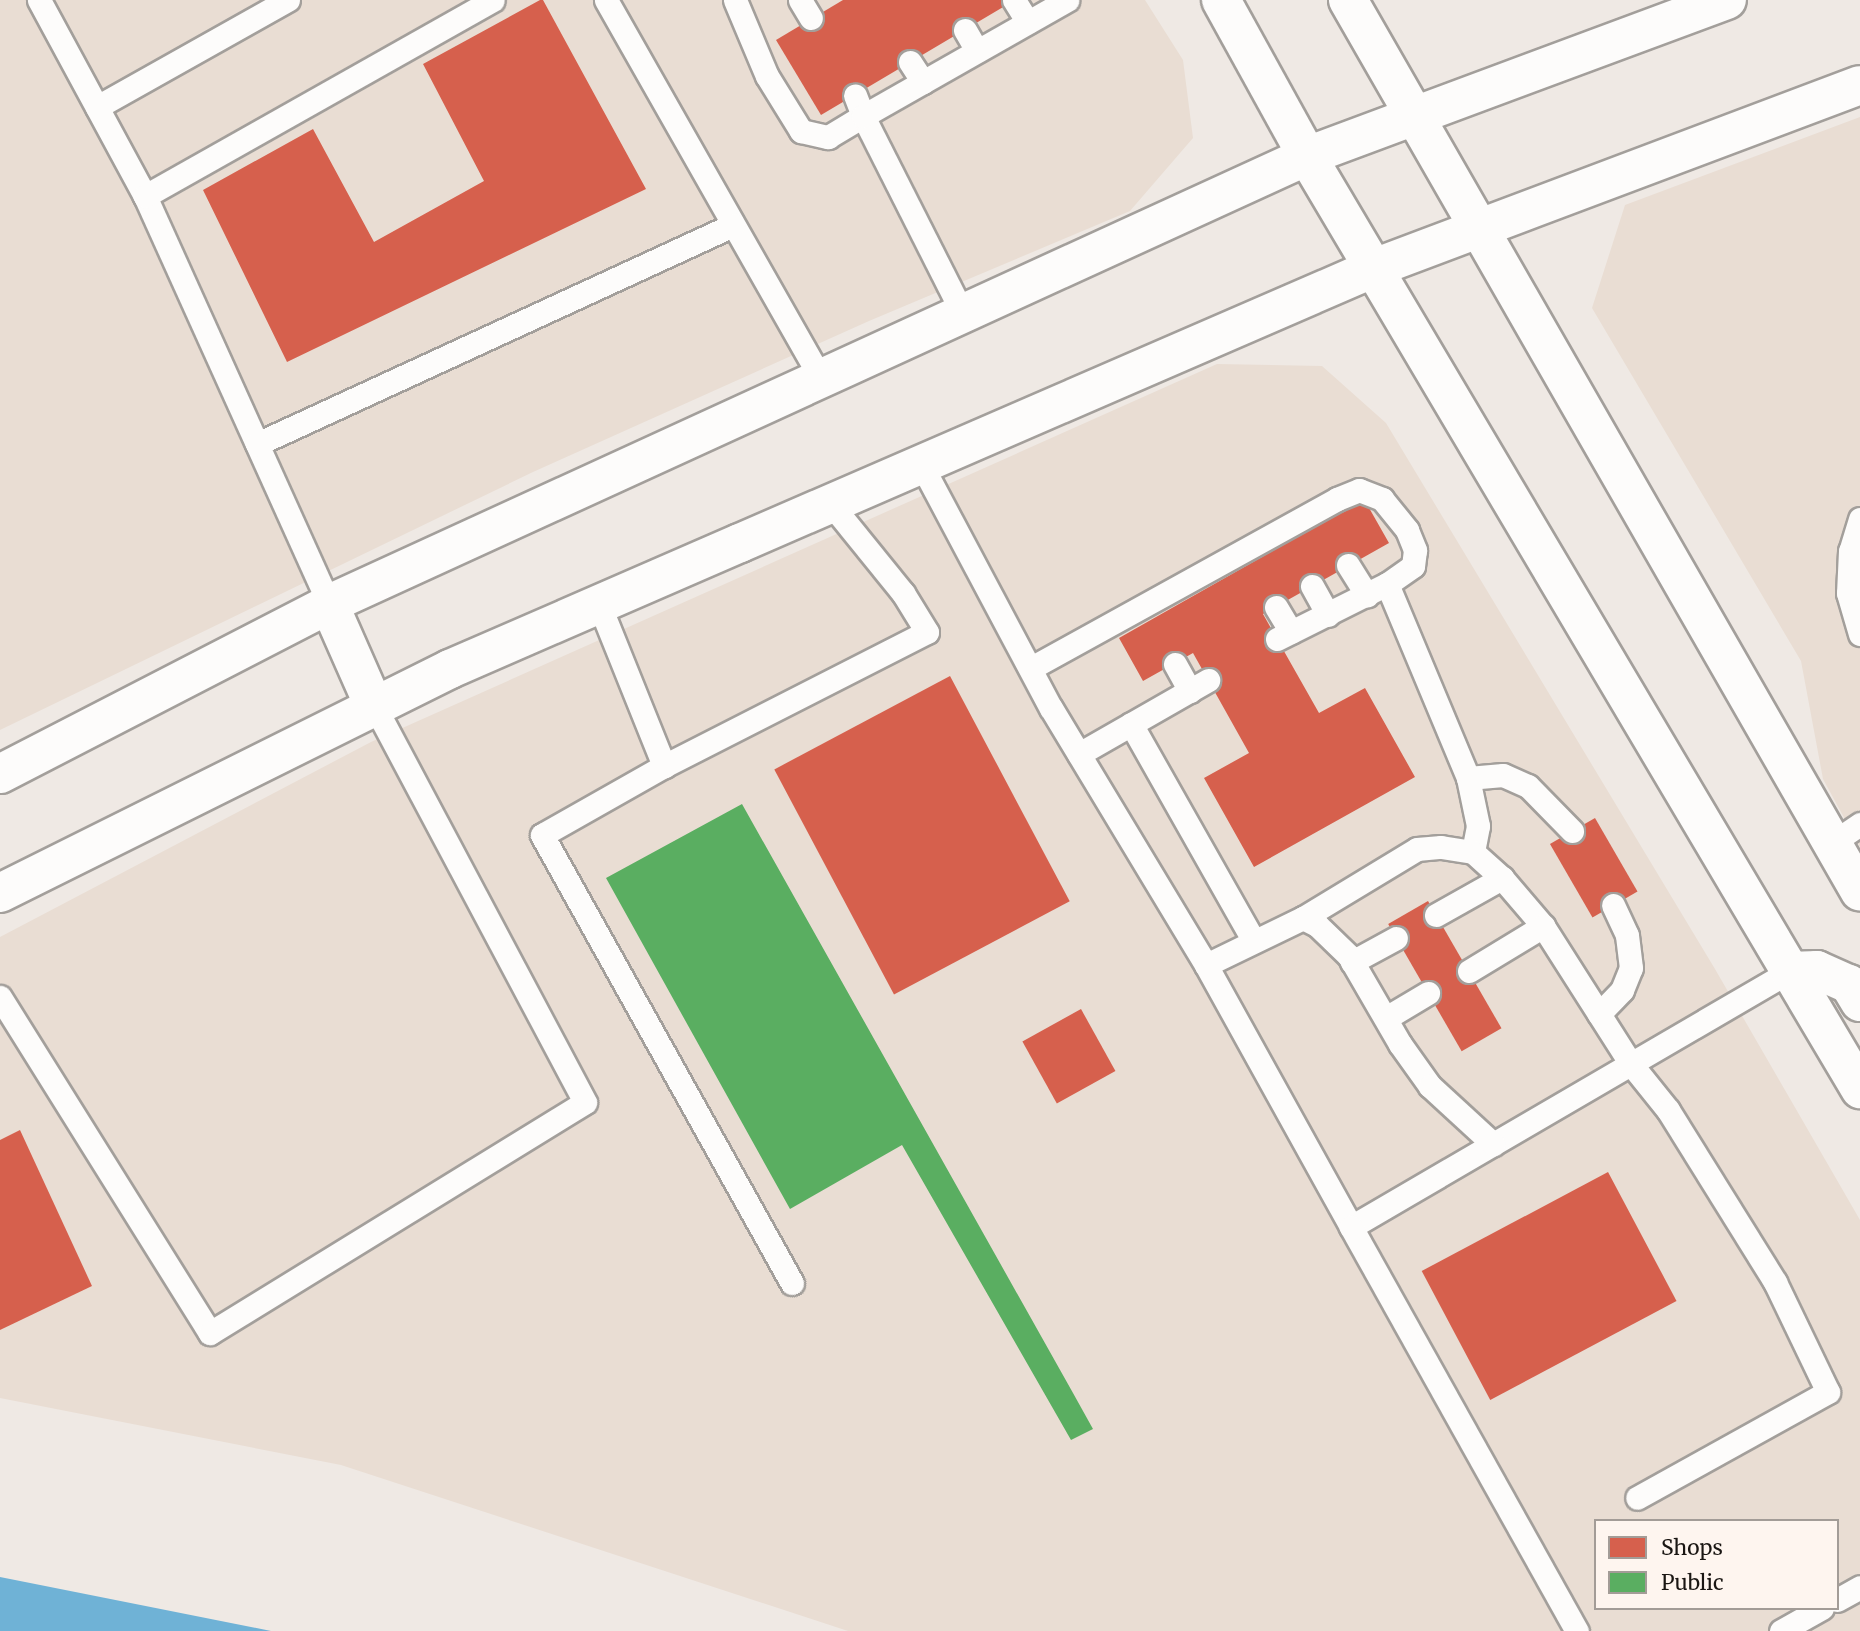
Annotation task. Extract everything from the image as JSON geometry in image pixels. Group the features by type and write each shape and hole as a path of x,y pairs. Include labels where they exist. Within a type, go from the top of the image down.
{"main road":[{"path":"1221,0 1307,156 1860,1089"},
{"path":"1348,0 1479,228 1846,833 1860,892"},
{"path":"0,774 329,604 1307,156 1727,0"},
{"path":"0,892 374,706 599,604 921,464 1374,268 1860,85"},
{"path":"329,604 374,706"},
{"path":"1790,971 1818,970 1849,984 1860,1002"}],"lane":[{"path":"97,107 288,0"},
{"path":"145,196 493,0"},
{"path":"606,0 821,379"},
{"path":"735,0 767,76 801,131 828,137 859,105 923,82 1066,0"},
{"path":"1014,0 1028,22"},
{"path":"49,3 97,107 145,196 329,604"},
{"path":"965,30 977,51"},
{"path":"911,62 923,82"},
{"path":"859,105 964,314"},
{"path":"257,444 733,225"},
{"path":"921,464 1079,754 1206,965 1577,1631"},
{"path":"1031,668 1147,613 1321,516 1359,490 1382,499 1395,511 1408,530 1415,550 1413,566 1377,589 1284,635 1276,607"},
{"path":"792,1283 542,835 664,766 927,632 903,593 831,504"},
{"path":"1860,519 1850,551 1848,593 1860,634"},
{"path":"1348,565 1377,589 1468,778 1478,826 1474,852"},
{"path":"1312,586 1328,615"},
{"path":"599,604 664,766"},
{"path":"1079,754 1199,686 1175,664"},
{"path":"0,997 209,1333 585,1102 374,706"},
{"path":"1131,724 1254,942"},
{"path":"1468,778 1503,775 1528,786 1572,831"},
{"path":"1206,965 1303,918 1418,849 1441,847 1474,852 1502,878 1543,926 1631,1064 1668,1110 1775,1282 1828,1392 1637,1498"},
{"path":"1436,915 1502,878"},
{"path":"1599,1014 1622,990 1631,968 1627,935 1613,905"},
{"path":"1303,918 1317,925 1352,962 1430,1086 1493,1144"},
{"path":"1469,971 1543,926"},
{"path":"1352,962 1396,938"},
{"path":"1351,1227 1790,971"},
{"path":"1386,1018 1428,993"},
{"path":"1839,1599 1860,1587"},
{"path":"1781,1631 1818,1610"}],"shaded area":[{"path":"0,0 1145,0 1183,60 1193,138 1130,211 869,321 533,472 0,730"},
{"path":"1860,117 1860,847 1823,779 1801,661 1592,308 1625,205"},
{"path":"1217,364 1322,366 1386,423 1715,969 1860,1220 1860,1631 848,1631 341,1465 0,1398 0,937 371,742"}],"water":[{"path":"0,1577 271,1631 0,1631"}],"building: Shops":[{"path":"543,0 646,189 287,362 203,190 313,129 374,242 484,181 423,64"},
{"path":"843,0 1015,0 821,115 776,40"},
{"path":"1364,499 1389,543 1263,614 1319,713 1365,688 1415,777 1254,867 1204,778 1249,753 1193,653 1143,681 1119,638"},
{"path":"950,676 1070,901 894,995 774,769"},
{"path":"1595,818 1638,892 1592,918 1550,844"},
{"path":"1428,901 1502,1028 1462,1051 1388,924"},
{"path":"1081,1009 1115,1071 1057,1104 1022,1041"},
{"path":"20,1130 92,1286 0,1330 0,1140"},
{"path":"1608,1172 1677,1301 1490,1400 1422,1271"}],"building: Public":[{"path":"742,804 1093,1429 1071,1440 902,1145 790,1209 606,878"}]}
